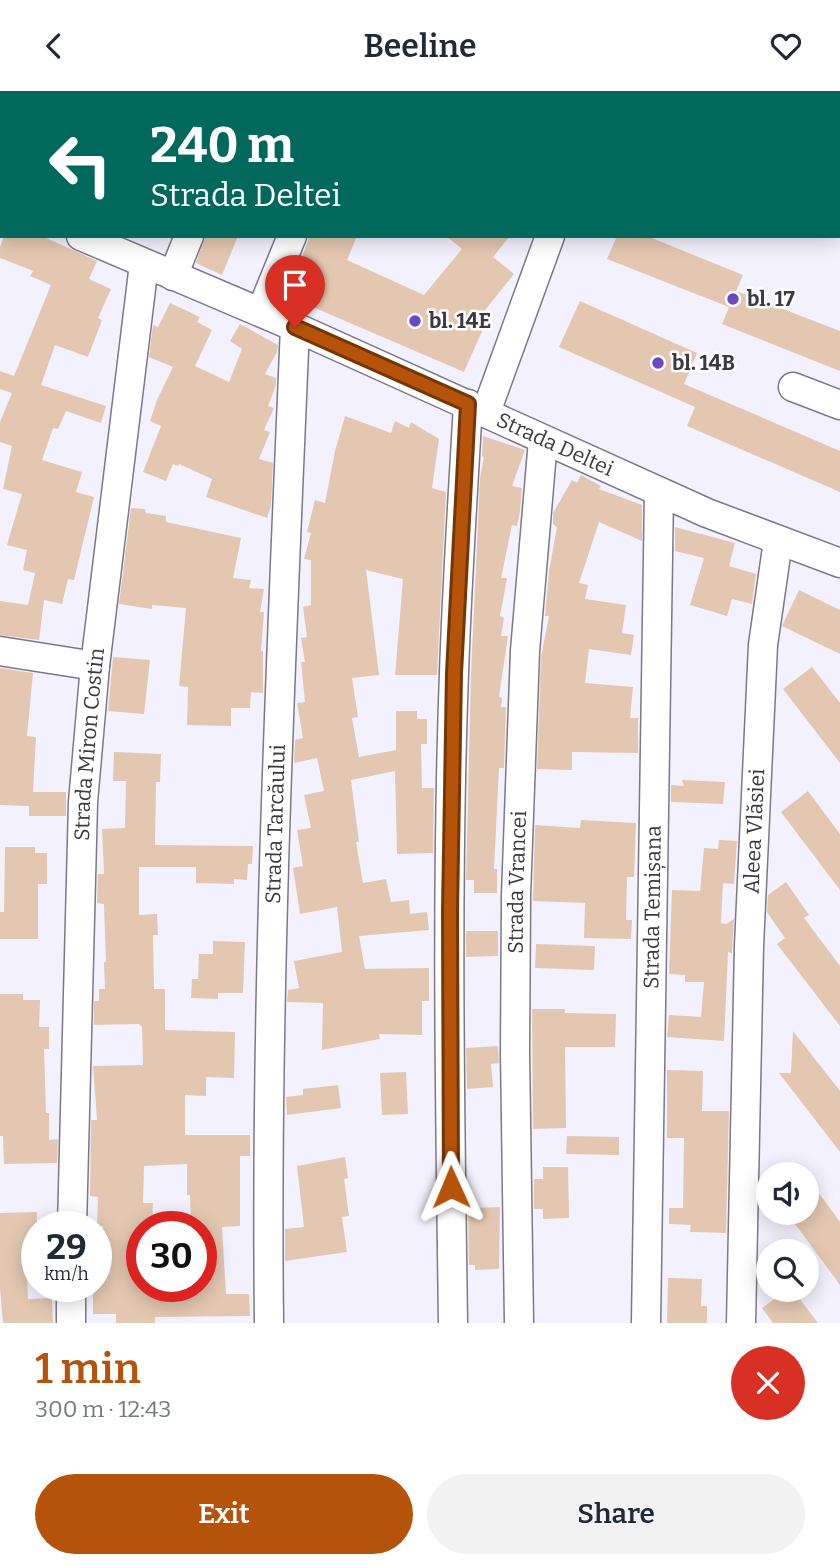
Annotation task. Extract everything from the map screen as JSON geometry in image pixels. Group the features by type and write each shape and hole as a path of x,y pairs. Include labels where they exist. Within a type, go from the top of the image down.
{"street":[{"name":"Strada Deltei","path":"86,238 295,327 707,513 840,562"},
{"path":"173,275 188,238"},
{"path":"261,312 291,238"},
{"path":"453,1323 449,1051 454,673 477,408 549,238"},
{"name":"Strada Miron Costin","path":"72,1211 83,802 95,666 144,264"},
{"name":"Strada Tarcăului","path":"269,1323 268,1224 276,758 295,327"},
{"path":"793,387 840,405"},
{"name":"Strada Vrancei","path":"519,1323 516,896 526,651 543,440"},
{"name":"Strada Temișana","path":"646,1323 659,492"},
{"name":"Aleea Vlăsiei","path":"741,1318 749,946 762,645 778,541"},
{"path":"0,651 95,666"},
{"path":"71,1302 71,1323"}],"building":[{"path":"3,238 46,238 97,261 89,279 111,289 98,318 102,320 88,357 55,345 41,385 106,406 101,423 66,411 58,429 53,428 42,460 82,472 76,492 94,497 74,580 68,579 62,604 44,600 39,640 0,635 0,601 28,605 35,573 23,570 27,550 7,545 22,494 3,489 12,446 0,442 0,422 12,393 0,389 0,371 14,376 51,285 30,276 33,271 0,258"},
{"path":"204,238 237,238 222,275 196,263"},
{"path":"309,238 356,238 347,260 424,295 462,249 448,238 508,238 493,257 514,274 478,319 486,322 464,372 315,308 295,275"},
{"name":"bl. 17","path":"616,238 652,238 743,275 736,291 840,331 840,371 722,324 729,307 607,259"},
{"path":"580,301 697,353 684,384 840,451 840,492 687,426 695,407 559,347"},
{"path":"170,303 200,317 197,322 212,330 195,366 229,382 242,349 230,341 240,324 278,345 265,374 276,378 276,385 268,406 274,408 264,430 270,432 259,459 273,463 271,506 267,518 206,497 212,479 179,464 173,464 166,481 143,472 161,426 150,421 173,367 149,357 153,325 158,327"},
{"path":"345,416 391,433 395,421 409,428 411,422 439,439 432,488 446,492 437,675 395,675 403,579 366,570 379,675 352,678 358,717 352,718 359,757 396,750 396,711 417,711 417,719 427,719 427,744 421,744 422,788 434,788 433,853 397,854 395,771 351,780 359,842 356,842 363,883 386,879 391,902 409,900 410,914 427,912 429,930 359,936 365,969 429,968 429,1001 422,1001 422,1035 379,1034 380,1039 322,1050 323,1003 287,1002 288,990 299,988 294,961 342,952 337,907 300,914 293,868 303,866 297,830 311,828 304,795 324,791 317,758 294,763 295,740 303,738 297,703 305,702 301,662 305,662 301,638 307,637 303,607 311,605 311,560 304,559 311,533 307,532 315,500 325,503"},
{"path":"483,436 525,450 512,486 522,488 520,511 517,526 512,525 501,578 507,578 500,616 504,618 501,636 508,636 499,697 502,698 501,707 506,707 504,768 499,768 494,869 497,869 497,893 474,893 474,880 466,880 471,674"},
{"path":"581,475 601,486 599,489 642,505 642,541 599,522 579,583 588,585 585,599 626,605 622,633 634,635 631,655 589,649 585,683 633,687 630,718 638,718 638,753 572,752 572,770 537,769 541,657 549,616 545,616 549,571 557,527 553,524 553,513 572,480 577,483"},
{"path":"131,508 145,509 146,513 166,516 166,522 241,538 233,578 251,580 249,588 264,589 260,612 264,612 261,651 263,693 251,692 250,708 231,708 231,726 187,725 188,687 179,686 186,608 152,605 152,609 119,604"},
{"path":"675,527 735,543 729,566 756,574 752,604 732,599 727,616 690,605 704,558 675,551"},
{"path":"799,590 840,610 840,654 782,626"},
{"path":"113,657 150,660 144,714 108,711"},
{"path":"812,667 840,703 840,763 783,689"},
{"path":"0,668 33,673 27,736 36,737 33,792 66,792 66,816 29,816 29,806 0,805"},
{"path":"114,752 161,754 160,782 156,782 155,845 253,846 252,864 248,864 247,880 234,879 234,884 196,883 196,867 139,867 139,915 157,914 158,935 153,935 154,989 165,989 165,1030 235,1032 234,1078 206,1077 206,1096 185,1095 185,1135 250,1135 250,1156 240,1156 240,1226 222,1227 226,1294 249,1294 250,1316 155,1317 155,1323 116,1323 116,1314 93,1314 93,1302 112,1302 112,1211 98,1211 98,1197 90,1196 91,1120 97,1120 93,1066 143,1065 142,1027 139,1024 94,1025 94,1001 99,1001 99,989 105,989 104,904 97,903 98,874 104,874 102,829 125,828 126,781 113,781"},
{"path":"682,780 725,782 723,804 671,802 671,785 684,786"},
{"path":"808,791 840,834 840,890 781,812"},
{"path":"581,820 636,823 634,877 627,877 626,920 632,920 631,939 584,938 585,903 533,901 535,825 580,828"},
{"path":"719,840 737,841 734,884 723,883 721,923 726,924 734,919 732,953 728,952 724,1041 667,1037 669,1015 701,1017 704,982 685,982 685,975 669,974 672,890 700,891 704,848 718,849"},
{"path":"5,847 35,847 35,853 47,853 47,884 38,884 38,939 0,939 0,912 4,912"},
{"path":"786,882 809,915 804,918 840,966 840,1026 777,944 785,938 767,912 768,895"},
{"path":"466,931 498,931 498,956 466,957"},
{"path":"213,941 245,942 243,993 218,993 218,999 191,998 192,979 198,979 199,954 213,954"},
{"path":"536,944 595,946 594,970 535,968"},
{"path":"0,994 23,994 23,1000 40,1000 39,1027 49,1027 49,1049 44,1049 46,1113 49,1113 49,1140 58,1139 57,1163 4,1164 3,1136 0,1136"},
{"path":"532,1009 616,1014 615,1047 565,1047 566,1128 533,1129"},
{"path":"793,1031 840,1091 840,1152 779,1073 791,1073"},
{"path":"498,1046 499,1063 491,1064 493,1087 467,1089 466,1048"},
{"path":"667,1070 703,1071 702,1111 729,1111 726,1233 690,1232 691,1225 669,1224 669,1208 683,1208 684,1138 667,1138"},
{"path":"406,1072 408,1114 382,1115 380,1073"},
{"path":"338,1085 341,1108 287,1115 286,1097 303,1095 303,1089"},
{"path":"567,1136 619,1137 619,1155 566,1154"},
{"path":"345,1157 348,1178 344,1179 349,1216 342,1217 347,1252 285,1261 285,1229 304,1227 297,1166"},
{"path":"543,1167 568,1167 569,1218 543,1219 543,1209 534,1209 534,1179 543,1179"},
{"path":"819,1193 840,1222 840,1285 819,1256 819,1239 806,1239 796,1225 819,1225"},
{"path":"500,1207 499,1269 475,1270 475,1265 469,1265 468,1208"},
{"path":"21,1212 21,1302 52,1302 53,1323 3,1323 0,1213"},
{"path":"668,1278 702,1279 701,1306 707,1306 707,1323 667,1323"},
{"path":"770,1302 802,1302 818,1323 773,1323 762,1308"}],"place":[{"name":"bl. 17","path":"733,299"},
{"name":"bl. 14E","path":"415,321"},
{"name":"bl. 14B","path":"658,363"}],"route":[{"path":"295,327 468,404 454,673 449,1051 451,1187"}]}
